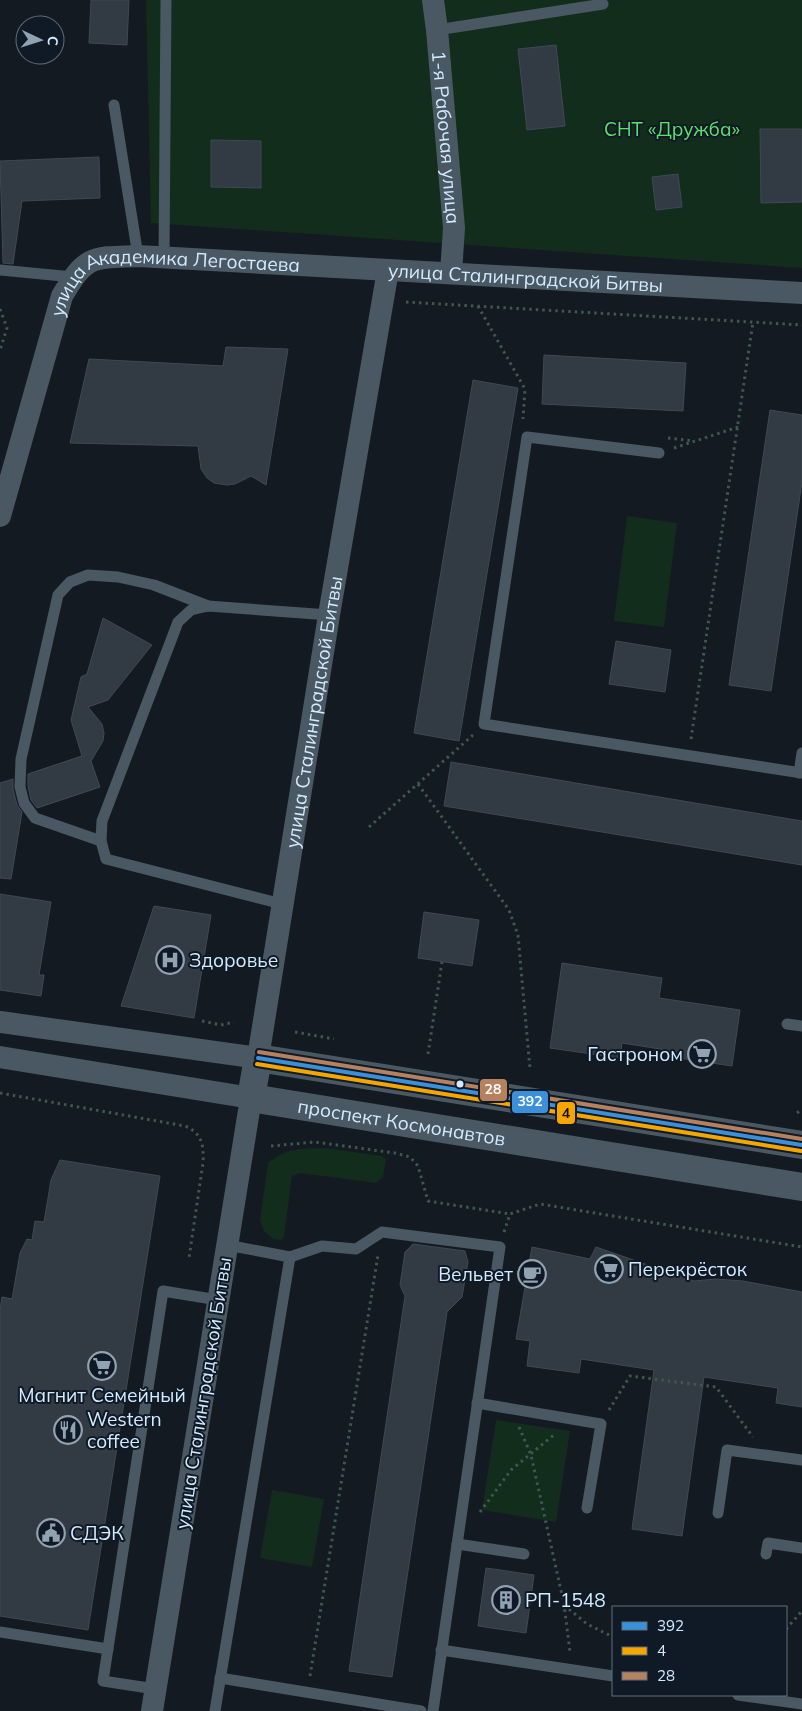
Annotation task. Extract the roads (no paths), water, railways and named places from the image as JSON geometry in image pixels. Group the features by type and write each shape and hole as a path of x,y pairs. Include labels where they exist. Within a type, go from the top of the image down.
{"street":[{"name":"1-я Рабочая улица","path":"433,0 454,228 451,274"},
{"name":"улица Академика Легостаева","path":"0,516 62,296 73,277 89,262 110,257 138,256 388,270"},
{"name":"улица Сталинградской Битвы","path":"152,1711 329,614 388,270 802,293"},
{"path":"0,1022 258,1058 802,1145"},
{"name":"проспект Космонавтов","path":"0,1057 802,1187"}],"lane":[{"path":"164,258 166,0"},
{"path":"437,30 603,4"},
{"path":"114,104 138,256"},
{"path":"0,270 73,277"},
{"path":"659,454 527,437 484,724 801,773 802,753"},
{"path":"101,841 36,818 24,802 20,787 21,759 58,595 70,582 88,575 118,576 154,585 208,606"},
{"path":"282,904 106,859 101,841 102,821 178,622 191,610 208,606 329,614"},
{"path":"787,1024 802,1026"},
{"path":"227,1245 290,1257 322,1246 356,1249 382,1232 500,1247 432,1711"},
{"path":"215,1711 290,1257"},
{"path":"155,1689 103,1681 163,1292 218,1300"},
{"path":"477,1403 601,1424 587,1508"},
{"path":"718,1513 726,1450 802,1460"},
{"path":"766,1554 768,1543 802,1548"},
{"path":"456,1544 524,1554"},
{"path":"0,1632 108,1649"},
{"path":"441,1650 612,1676"},
{"path":"220,1678 421,1711"},
{"path":"745,1696 802,1704"}],"place":[{"name":"Здоровье","path":"170,960"},
{"name":"Гастроном","path":"702,1054"},
{"name":"Перекрёсток","path":"609,1269"},
{"name":"Вельвет","path":"532,1274"},
{"name":"Магнит Семейный","path":"102,1366"},
{"name":"Western coffee","path":"68,1430"},
{"name":"СДЭК","path":"51,1533"},
{"name":"РП-1548","path":"506,1600"}],"park label":[{"name":"СНТ «Дружба»","path":"672,129"}]}
